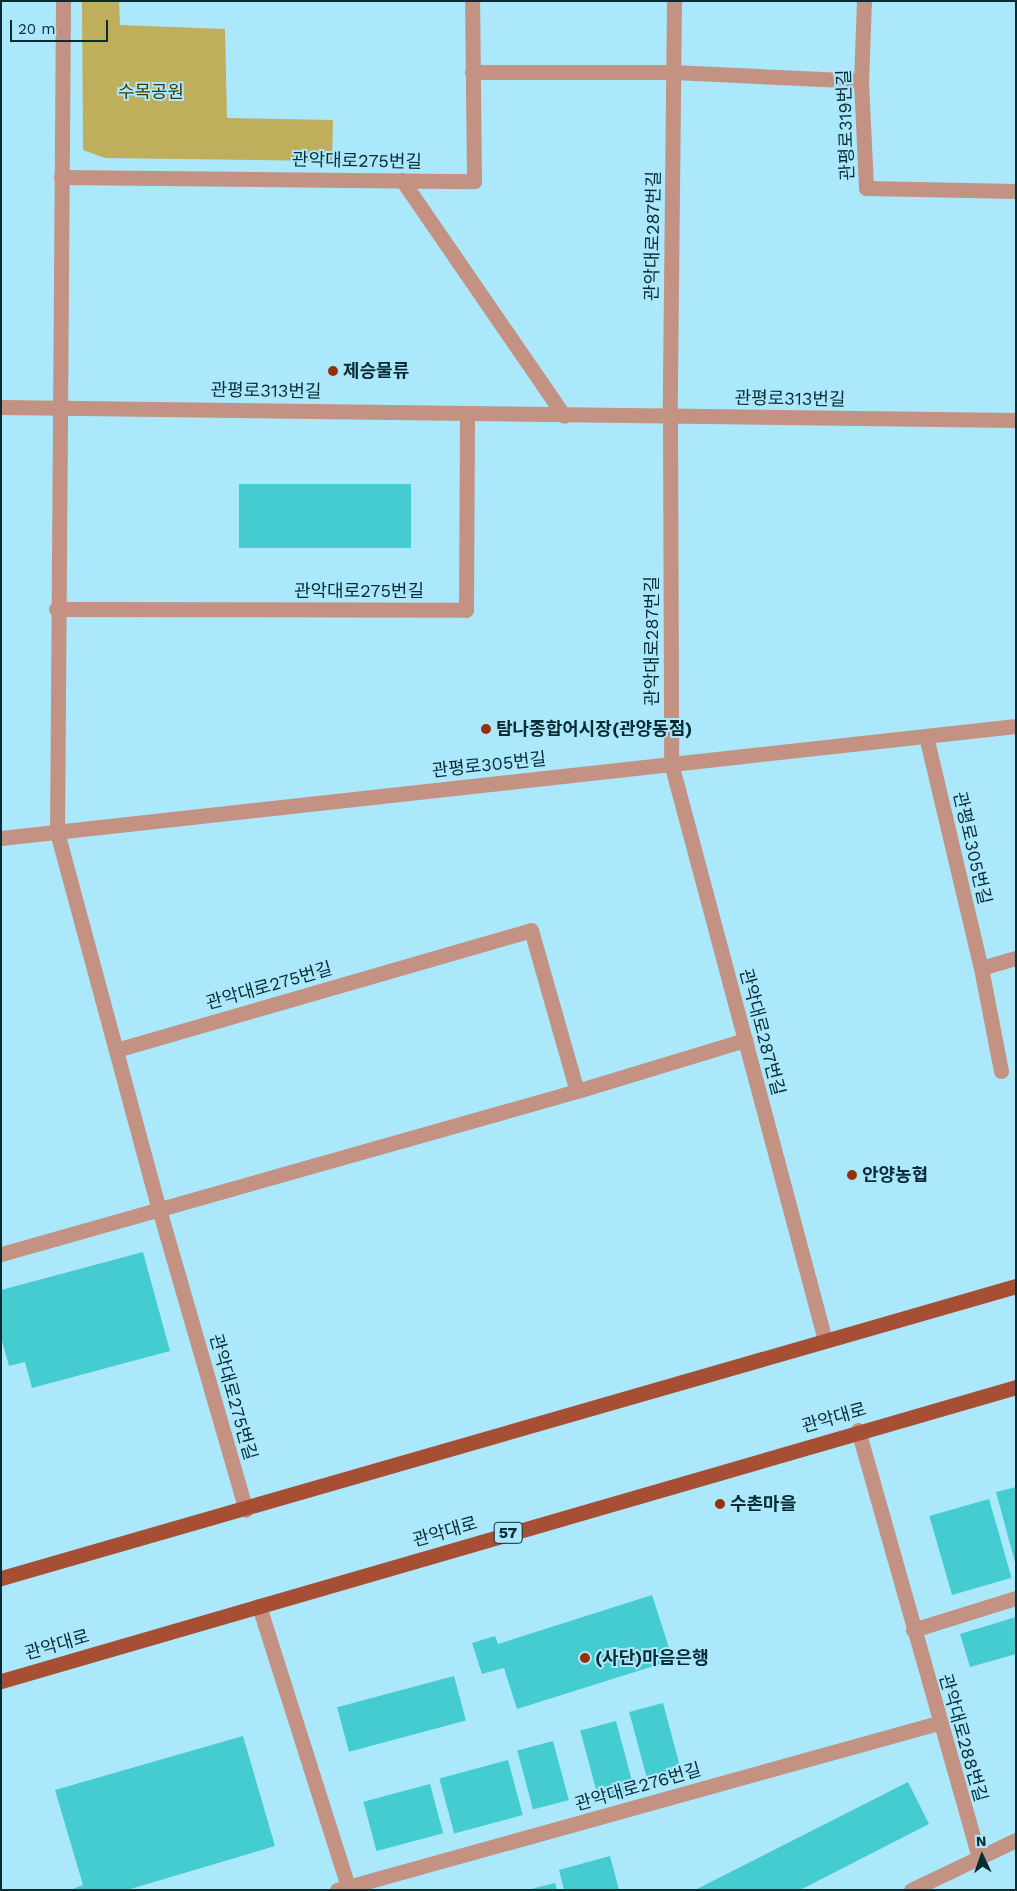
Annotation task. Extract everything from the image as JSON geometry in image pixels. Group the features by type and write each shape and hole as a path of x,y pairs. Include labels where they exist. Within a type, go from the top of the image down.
{"main road":[{"path":"1,1578 246,1510 825,1340 1016,1286"},
{"name":"관악대로","path":"1,1680 858,1430 1016,1387"}],"street":[{"name":"관악대로275번길","path":"63,1 56,609 57,832 159,1209 246,1510"},
{"name":"관악대로275번길","path":"61,177 474,181 472,1"},
{"name":"관악대로287번길","path":"674,1 670,417 672,763 825,1340"},
{"name":"관평로319번길","path":"864,1 861,81 866,188 1016,191"},
{"path":"472,72 673,72 861,81"},
{"path":"402,180 564,416"},
{"name":"관평로313번길","path":"1,407 58,406 564,416 1016,420"},
{"name":"관악대로275번길","path":"56,609 466,610 467,414"},
{"name":"관평로305번길","path":"1,838 1016,726"},
{"name":"관평로305번길","path":"926,736 980,968 1001,1071"},
{"name":"관악대로275번길","path":"116,1050 531,930 577,1091"},
{"path":"980,968 1016,958"},
{"path":"1,1254 577,1091 745,1040"},
{"name":"관악대로288번길","path":"858,1430 938,1723 979,1857"},
{"path":"913,1630 1016,1598"},
{"name":"관악대로276번길","path":"259,1606 345,1889 938,1723"},
{"path":"911,1890 1016,1840"}],"green space":[{"name":"수목공원","path":"82,1 119,1 120,25 225,29 227,118 333,120 332,161 105,158 83,150"}],"building":[{"path":"239,484 411,484 411,548 239,548"},
{"path":"143,1252 170,1351 32,1388 25,1362 9,1366 1,1337 1,1290"},
{"path":"1016,1487 1016,1562 1015,1562 996,1492"},
{"path":"989,1499 1012,1578 952,1595 929,1516"},
{"path":"652,1595 673,1660 517,1709 504,1668 482,1674 472,1643 495,1636 498,1644"},
{"path":"1016,1617 1016,1654 970,1667 960,1634"},
{"path":"454,1676 466,1720 349,1752 337,1707"},
{"path":"663,1703 681,1770 647,1779 629,1712"},
{"path":"616,1721 635,1791 599,1800 580,1731"},
{"path":"243,1736 275,1846 127,1890 70,1890 83,1885 55,1790"},
{"path":"553,1741 569,1800 533,1809 517,1751"},
{"path":"508,1760 523,1815 454,1833 439,1778"},
{"path":"908,1782 929,1824 800,1890 695,1890"},
{"path":"430,1784 443,1833 377,1851 363,1802"},
{"path":"610,1856 619,1890 564,1890 559,1870"},
{"path":"555,1883 557,1890 531,1890 531,1889"}],"place":[{"name":"제승물류","path":"333,371"},
{"name":"탐나종합어시장(관양동점)","path":"486,729"},
{"name":"안양농협","path":"852,1175"},
{"name":"수촌마을","path":"720,1504"},
{"name":"(사단)마음은행","path":"585,1658"}]}
